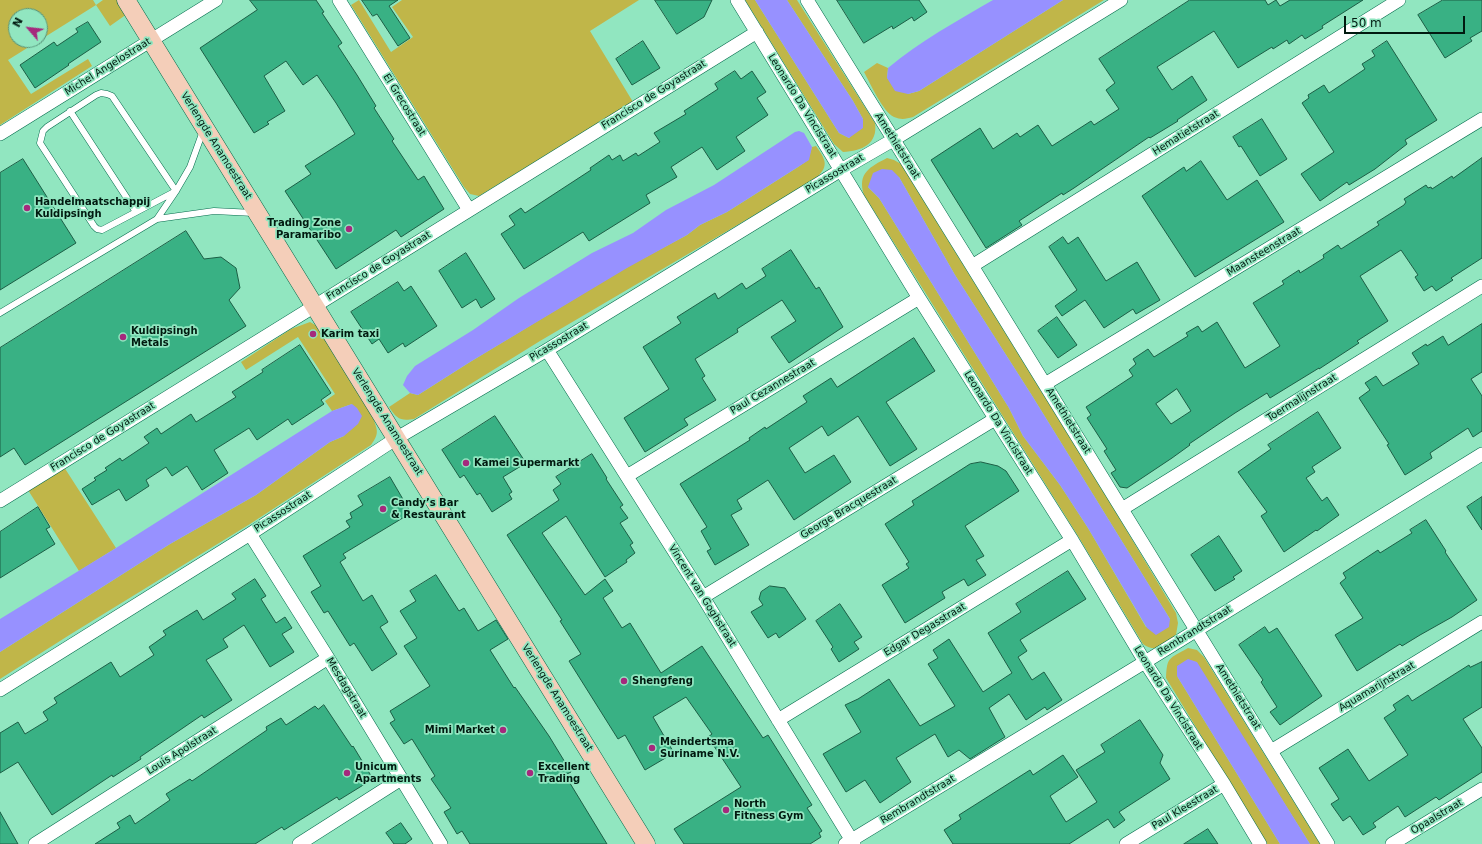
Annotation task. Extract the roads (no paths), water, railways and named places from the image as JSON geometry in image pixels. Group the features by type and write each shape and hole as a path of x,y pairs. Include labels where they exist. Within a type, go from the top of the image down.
{"street":[{"name":"Verlengde Anamoestraat","path":"126,0 646,844"},
{"name":"Michel Angelostraat","path":"0,134 216,0"},
{"name":"El Grecostraat","path":"339,0 469,210"},
{"name":"Leonardo Da Vincistraat","path":"737,0 919,298 1072,540 1145,662 1224,784 1260,844"},
{"name":"Amethietstraat","path":"807,0 1046,384 1328,844"},
{"name":"Picassostraat","path":"0,690 250,534 397,438 547,350 1121,0"},
{"name":"Hematietstraat","path":"972,266 1399,0"},
{"name":"Francisco de Goyastraat","path":"0,500 757,32"},
{"name":"Maansteenstraat","path":"1046,384 1482,118"},
{"name":"Toermalijnstraat","path":"1122,509 1482,286"},
{"name":"Paul Cezannestraat","path":"627,476 919,298"},
{"name":"Vincent van Goghstraat","path":"547,350 703,597 778,720 850,843"},
{"name":"George Bracquestraat","path":"703,597 995,419"},
{"name":"Rembrandtstraat","path":"850,843 1482,454"},
{"name":"Mesdagstraat","path":"250,534 328,658 441,844"},
{"name":"Edgar Degasstraat","path":"778,720 1072,540"},
{"name":"Aquamarijnstraat","path":"1271,751 1482,622"},
{"name":"Louis Apolstraat","path":"35,844 328,658"},
{"path":"299,844 401,779"},
{"name":"Paul Kleestraat","path":"1126,844 1224,784"},
{"name":"Opaalstraat","path":"1392,844 1482,789"}],"lane":[{"path":"101,93 108,94 112,96 176,191 102,230 97,229 40,143 43,131 70,111 96,95 101,93"},
{"path":"70,111 136,212"},
{"path":"157,219 190,167 204,128"},
{"path":"0,313 157,219 214,211 257,213"}],"place":[{"name":"Handelmaatschappij Kuldipsingh","path":"27,208"},
{"name":"Trading Zone Paramaribo","path":"349,229"},
{"name":"Karim taxi","path":"313,334"},
{"name":"Kuldipsingh Metals","path":"123,337"},
{"name":"Kamei Supermarkt","path":"466,463"},
{"name":"Candy’s Bar & Restaurant","path":"383,509"},
{"name":"Shengfeng","path":"624,681"},
{"name":"Mimi Market","path":"503,730"},
{"name":"Meindertsma Suriname N.V.","path":"652,748"},
{"name":"Unicum Apartments","path":"347,773"},
{"name":"Excellent Trading","path":"530,773"},
{"name":"North Fitness Gym","path":"726,810"}]}
